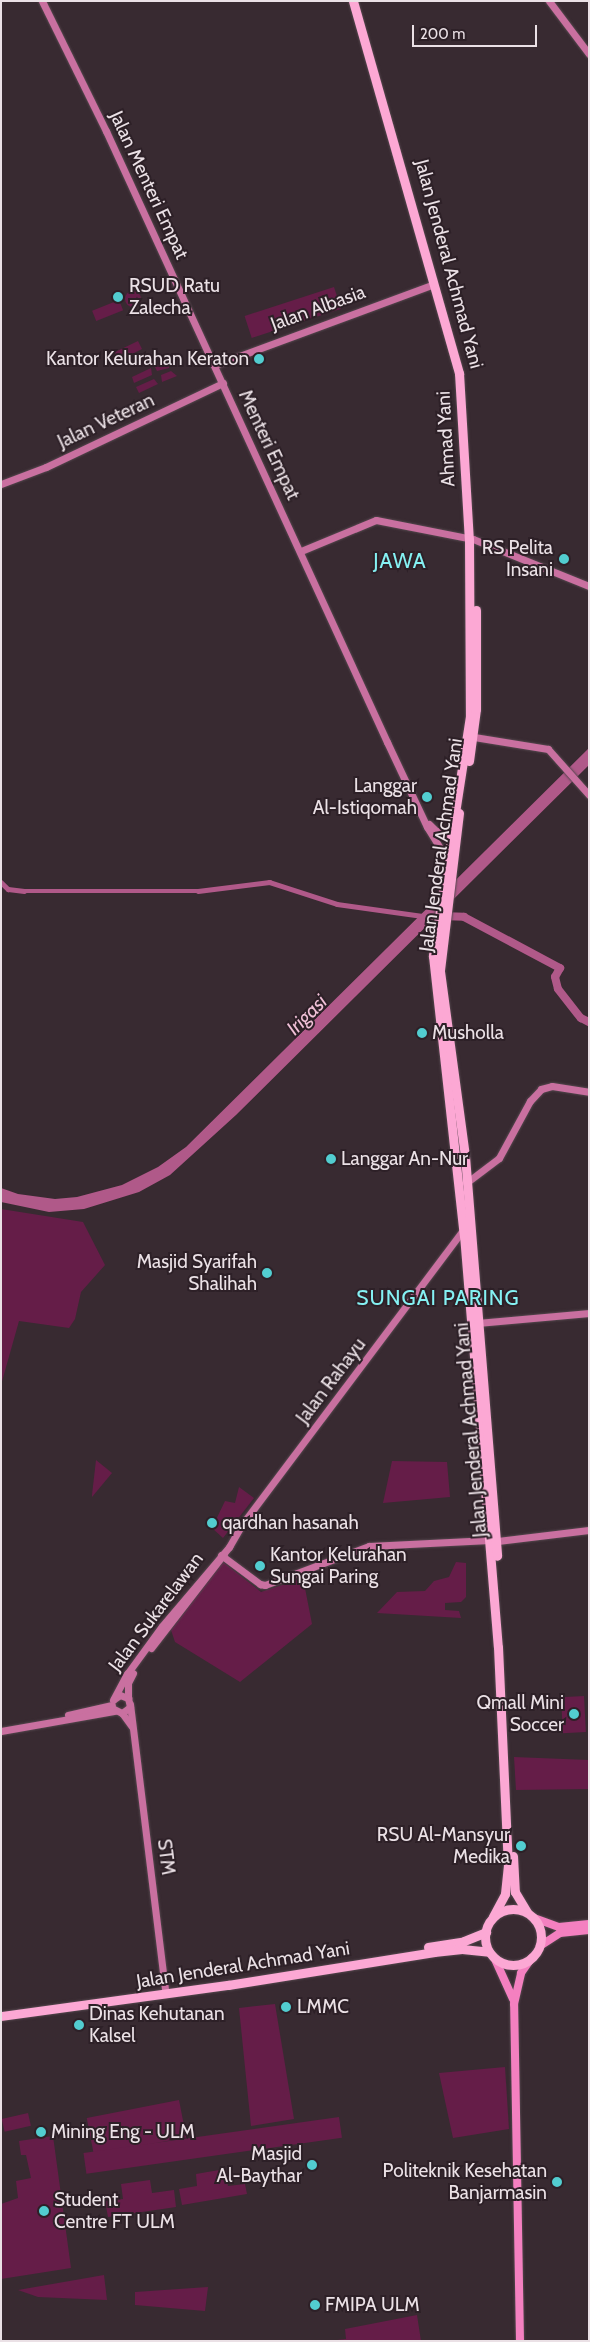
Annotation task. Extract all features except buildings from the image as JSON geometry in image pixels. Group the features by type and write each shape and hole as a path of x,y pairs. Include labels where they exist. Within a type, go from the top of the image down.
{"highway":[{"name":"Ahmad Yani","path":"353,1 369,46 434,284 449,325 459,373 471,539 470,716 463,780 449,834 442,887 442,921"},
{"name":"Jalan Jenderal Achmad Yani","path":"358,1 369,46 449,325"},
{"name":"Jalan Jenderal Achmad Yani","path":"463,780 474,737 478,662 471,539"},
{"name":"Jalan Jenderal Achmad Yani","path":"460,792 452,888 442,921 433,964 466,1183 472,1292 494,1540 515,1883 517,1899 530,1915"},
{"name":"Jalan Jenderal Achmad Yani","path":"459,1142 463,1230 471,1279"},
{"name":"Jalan Jenderal Achmad Yani","path":"472,1292 478,1323 489,1490"},
{"name":"Jalan Jenderal Achmad Yani","path":"493,1917 505,1894 508,1866 494,1540"},
{"path":"509,1909 530,1915 541,1931 540,1946 532,1957 525,1962 508,1964 491,1954 486,1932 493,1917 509,1909"},
{"name":"Jalan Jenderal Achmad Yani","path":"228,1983 456,1943 486,1932"},
{"name":"Jalan Jenderal Achmad Yani","path":"1,2011 165,1989 228,1983 454,1950 491,1954"},
{"name":"Jalan Jenderal Achmad Yani","path":"1,2016 209,1985"}],"main road":[{"path":"530,1915 553,1926 589,1924"},
{"path":"540,1946 560,1933 589,1930"},
{"path":"491,1954 507,1981 514,2004"},
{"path":"520,2341 514,2004 520,1973 532,1957"}],"street":[{"name":"Jalan Menteri Empat","path":"42,1 102,121 223,383"},
{"path":"549,1 589,54"},
{"name":"Jalan Albasia","path":"214,365 434,284"},
{"name":"Jalan Veteran","path":"1,484 46,467 223,383"},
{"name":"Menteri Empat","path":"223,383 303,550 396,757 446,857"},
{"path":"303,550 374,520 471,539 589,586"},
{"path":"474,737 539,746 556,756 576,782 589,795"},
{"name":"Menteri Empat","path":"421,810 433,829 449,834"},
{"path":"466,1183 499,1158 530,1101 541,1089 552,1086 589,1092"},
{"name":"Jalan Rahayu","path":"223,1554 244,1523 463,1230"},
{"path":"478,1323 589,1313"},
{"path":"494,1540 589,1530"},
{"name":"Jalan Sukarelawan","path":"223,1554 260,1584 265,1585 369,1546 494,1540"},
{"name":"Jalan Sukarelawan","path":"129,1701 131,1676 223,1554"},
{"name":"Jalan Sukarelawan","path":"116,1707 127,1674 162,1626 223,1554"},
{"path":"116,1707 120,1695 129,1701"},
{"path":"1,1731 116,1707 129,1701"},
{"name":"STM","path":"129,1701 165,1989"},
{"path":"1,1727 116,1707"},
{"path":"116,1707 134,1729"}],"shaded area":[{"path":"334,287 341,309 252,338 245,316"},
{"path":"133,291 139,293 141,299 139,305 133,307 127,305 125,299 127,293"},
{"path":"119,300 123,310 96,321 92,311"},
{"path":"138,341 142,349 118,361 118,366 115,352"},
{"path":"170,360 169,368 157,371 155,367"},
{"path":"151,368 152,375 134,383 132,377"},
{"path":"171,371 177,376 162,382 161,375"},
{"path":"154,379 158,384 139,393 136,387"},
{"path":"589,748 589,765 236,1115 170,1175 139,1192 84,1209 49,1212 1,1202 1,1188 18,1194 55,1199 77,1197 122,1185 158,1167 186,1147"},
{"path":"1,1209 83,1222 105,1265 81,1292 75,1319 69,1328 19,1321 1,1385"},
{"path":"96,1460 112,1473 92,1497 92,1495"},
{"path":"392,1461 447,1462 450,1497 383,1503"},
{"path":"239,1487 254,1498 223,1538 212,1528 225,1501 235,1503"},
{"path":"223,1562 261,1592 303,1578 312,1624 240,1682 175,1642 171,1630"},
{"path":"456,1562 466,1563 466,1597 461,1602 445,1603 445,1610 459,1611 461,1618 377,1613 397,1592 425,1591 434,1581 449,1577"},
{"name":"Qmall Mini Soccer","path":"584,1696 586,1732 563,1733 561,1697"},
{"path":"514,1757 589,1760 589,1789 516,1790"},
{"path":"275,2004 294,2119 251,2126 239,2008"},
{"path":"505,2067 509,2129 453,2138 439,2073"},
{"path":"179,2100 186,2137 94,2155 87,2118"},
{"path":"28,2113 31,2126 5,2132 2,2119"},
{"path":"339,2117 342,2138 86,2174 84,2153"},
{"path":"53,2136 71,2268 1,2279 1,2204 18,2198 16,2181 31,2178 26,2155 21,2155 19,2141"},
{"path":"225,2169 228,2186 245,2184 247,2194 182,2205 179,2189 197,2186 196,2174"},
{"path":"150,2180 152,2193 174,2190 176,2207 108,2217 105,2201 123,2199 121,2184"},
{"path":"104,2275 107,2300 38,2297 18,2290"},
{"path":"208,2287 205,2311 135,2305 135,2292"},
{"path":"417,2315 421,2341 328,2341 346,2339 345,2329"}],"waterway":[{"path":"1,882 8,889 24,891 198,891 269,882 337,904 422,916"},
{"name":"SUNGAI PARING","path":"441,916 464,917 560,968 555,977 558,989 581,1018 589,1022"}],"place":[{"name":"RSUD Ratu Zalecha","path":"118,297"},
{"name":"Kantor Kelurahan Keraton","path":"259,359"},
{"name":"RS Pelita Insani","path":"564,559"},
{"name":"Langgar Al-Istiqomah","path":"427,797"},
{"name":"Musholla","path":"422,1033"},
{"name":"Langgar An-Nur","path":"331,1159"},
{"name":"Masjid Syarifah Shalihah","path":"267,1273"},
{"name":"qardhan hasanah","path":"212,1523"},
{"name":"Kantor Kelurahan Sungai Paring","path":"260,1566"},
{"name":"Qmall Mini Soccer","path":"574,1714"},
{"name":"RSU Al-Mansyur Medika","path":"521,1846"},
{"name":"LMMC","path":"286,2007"},
{"name":"Dinas Kehutanan Kalsel","path":"79,2025"},
{"name":"Mining Eng - ULM","path":"41,2132"},
{"name":"Masjid Al-Baythar","path":"312,2165"},
{"name":"Politeknik Kesehatan Banjarmasin","path":"557,2182"},
{"name":"Student Centre FT ULM","path":"44,2211"},
{"name":"FMIPA ULM","path":"315,2305"}],"district":[{"name":"JAWA","path":"400,561"},
{"name":"SUNGAI PARING","path":"438,1298"}],"water label":[{"name":"Irigasi","path":"307,1015"}]}
